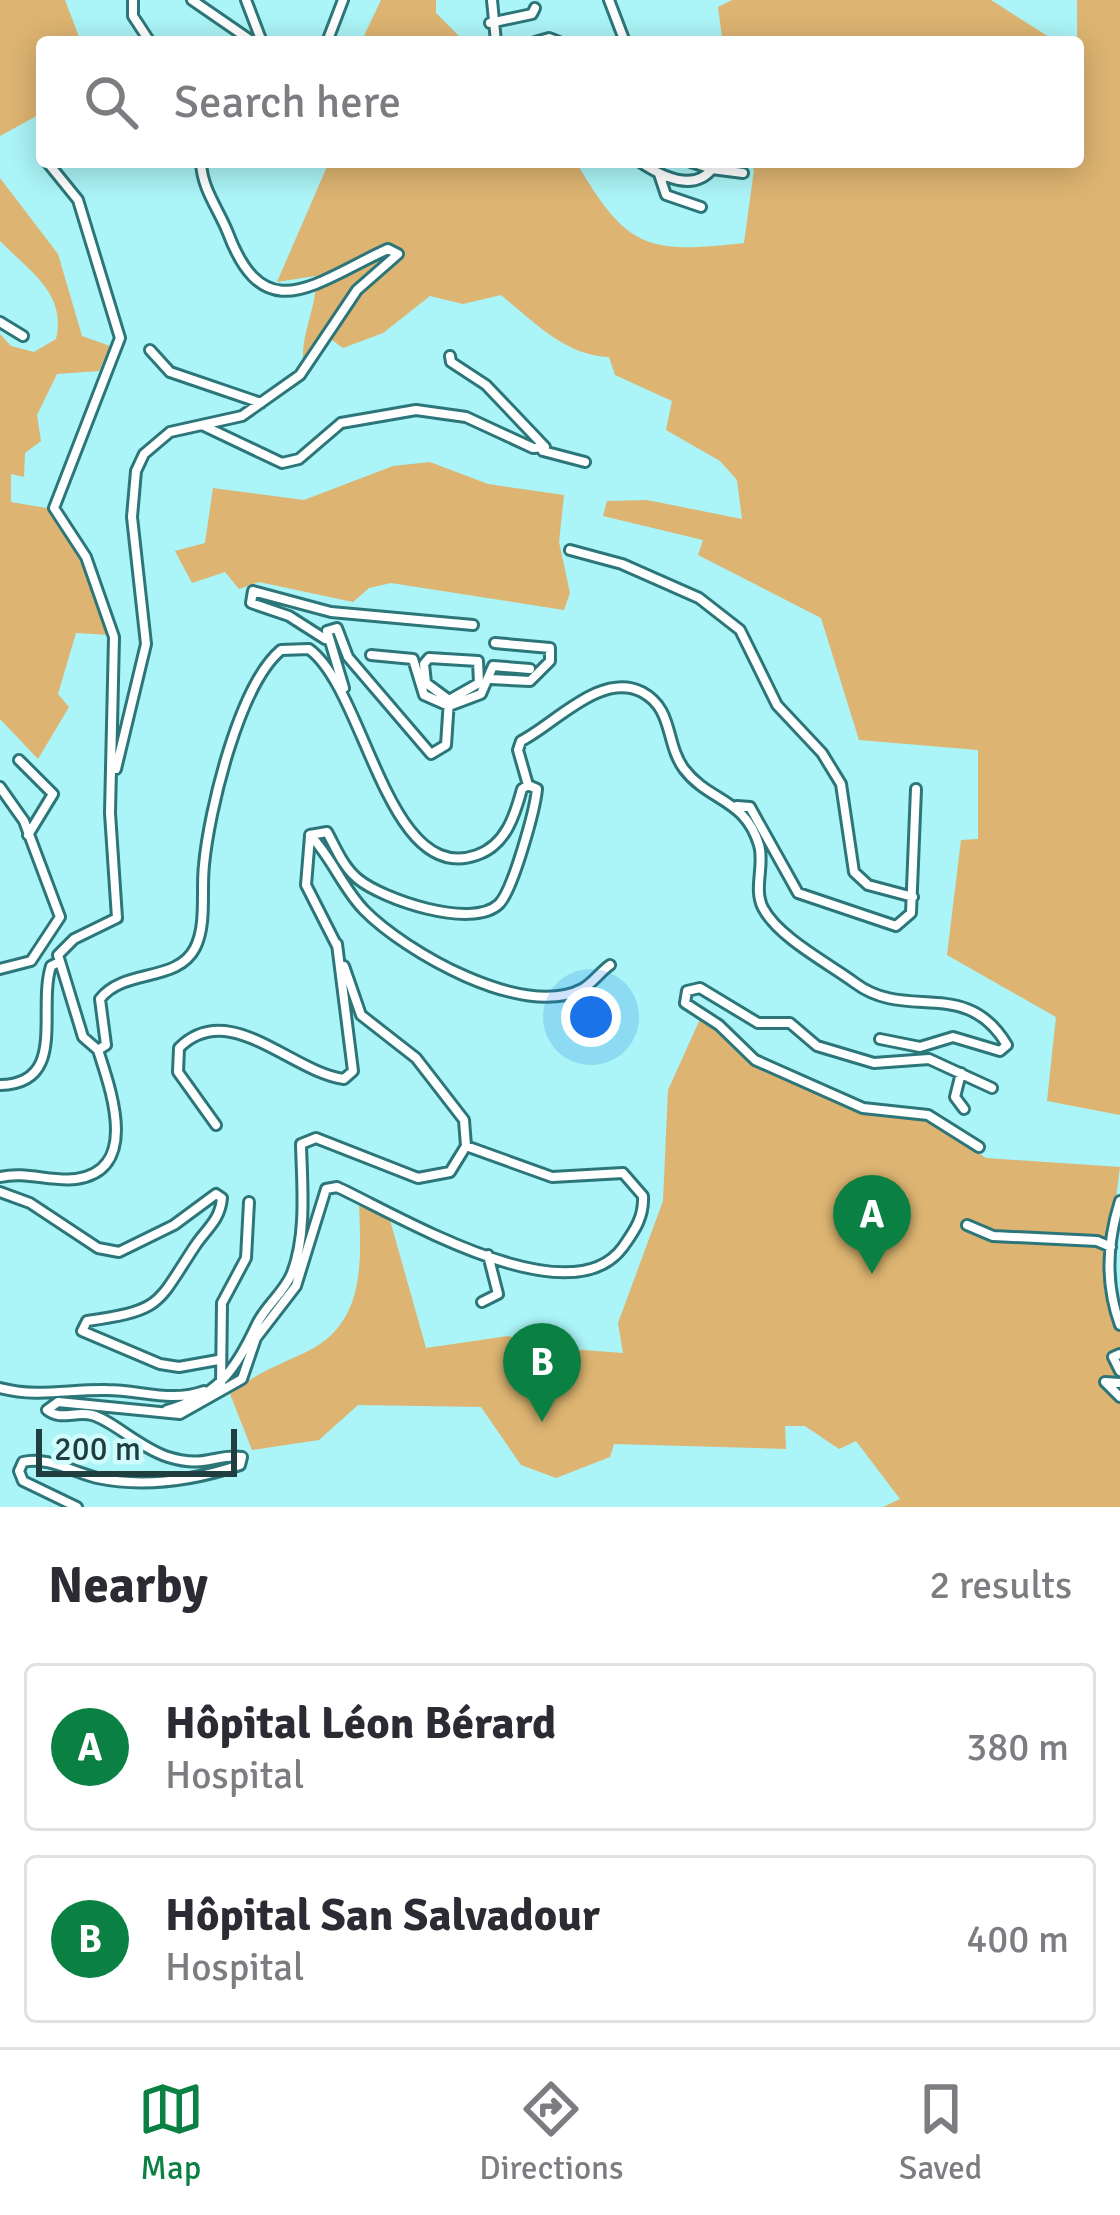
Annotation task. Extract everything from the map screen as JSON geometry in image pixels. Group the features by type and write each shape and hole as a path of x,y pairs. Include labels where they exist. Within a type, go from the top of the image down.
{"street":[{"path":"133,0 133,16 146,36"},
{"path":"192,0 244,36"},
{"path":"246,0 260,36"},
{"path":"329,36 343,0"},
{"path":"492,0 494,36"},
{"path":"610,0 623,36"},
{"path":"490,23 532,14 535,8"},
{"path":"0,1177 77,1179 101,1168 114,1151 117,1111 98,1050 83,1036 58,962 58,955 74,939 117,918 114,637 86,557 54,508 120,338 78,200 52,168"},
{"path":"112,782 146,644 132,517 136,471 152,444 170,432 242,416 299,375 357,290 398,254 388,249 307,286 278,291 258,287 241,267 204,186 202,168"},
{"path":"650,168 692,182 712,169"},
{"path":"709,168 743,173"},
{"path":"659,174 666,195 701,207"},
{"path":"0,322 23,336"},
{"path":"150,350 170,372 261,403"},
{"path":"450,356 451,362 487,385 520,425 544,440 542,451"},
{"path":"204,426 282,463 299,459 341,423 416,410 442,411 542,451 585,462"},
{"path":"570,550 622,565 699,598 740,630 776,705 822,753 842,784 854,872 868,885 913,898"},
{"path":"326,640 290,616 250,603 253,590 331,612 473,625"},
{"path":"449,703 446,745 431,754 422,750 348,657 337,628 327,631 326,640 375,769 404,823 430,852 456,859 481,854 514,819 522,789 528,784"},
{"path":"491,679 530,681 550,661 550,648 494,643"},
{"path":"98,1050 106,1045 100,999 109,988 183,962 195,949 204,859 230,738 272,659 294,646 309,649 346,695"},
{"path":"371,656 413,659 418,688 449,703 476,699 491,679 493,666 530,669"},
{"path":"429,658 478,662 479,683 449,703 426,683 424,664 429,658"},
{"path":"310,835 327,832 347,868 381,894 435,910 485,911 504,898 536,802 537,789 528,784 518,750 521,742 616,686 646,694 662,709 684,769 737,806 760,848 760,902 778,925 874,995 965,1006 980,1015 1007,1046 993,1051 953,1037 920,1047 880,1040"},
{"path":"19,760 53,794 28,835"},
{"path":"0,787 17,805 60,917 35,957 0,969"},
{"path":"737,806 750,807 766,827 790,884 808,900 896,926 905,923 913,898 916,789"},
{"path":"77,1507 23,1481 19,1471 23,1462 34,1459 101,1479 179,1481 240,1465 242,1457 236,1454 208,1464 167,1456 138,1446 94,1415 59,1417 47,1410 58,1402 160,1412 217,1390 235,1373 293,1270 302,1194 301,1144 306,1139 316,1138 418,1178 450,1172 466,1146 464,1120 416,1058 361,1015 337,944 306,885 310,835"},
{"path":"310,835 364,910 424,958 482,981 547,994 583,988 610,964"},
{"path":"216,1125 178,1072 179,1048 190,1037 227,1032 260,1041 328,1077 344,1079 352,1071 337,944"},
{"path":"0,1085 36,1077 44,1062 47,982 51,966 58,962"},
{"path":"979,1147 928,1115 863,1108 755,1060 735,1038 685,1003 687,991 700,988 758,1023 790,1023 811,1043 863,1060 929,1059 992,1088"},
{"path":"900,1058 904,1046"},
{"path":"961,1072 955,1097 964,1109"},
{"path":"254,1338 296,1286 326,1189 338,1186 488,1256 548,1272 589,1270 614,1258 638,1227 643,1196 623,1174 552,1177 466,1146"},
{"path":"0,1192 30,1203 98,1248 119,1252 174,1225 208,1195 222,1198 218,1219 167,1293 130,1316 87,1321 82,1331 160,1364 178,1367 218,1360"},
{"path":"1120,1201 1109,1288 1120,1324"},
{"path":"217,1390 222,1303 245,1258 249,1202"},
{"path":"967,1226 993,1236 1097,1241 1111,1247"},
{"path":"482,1302 498,1294 488,1256"},
{"path":"1120,1354 1113,1358 1120,1371"},
{"path":"1120,1383 1105,1382 1120,1397"},
{"path":"0,1388 47,1396 109,1389 174,1398 217,1390"}],"shaded area":[{"path":"0,0 65,0 79,36 36,36 36,116 0,136"},
{"path":"381,0 436,0 436,13 459,36 364,36"},
{"path":"732,0 991,0 1048,36 722,36 718,7"},
{"path":"1077,0 1120,0 1120,1115 1047,1101 1056,1017 947,955 961,840 978,839 978,750 859,740 821,618 698,555 703,540 603,516 607,501 647,500 742,519 737,480 720,461 666,430 672,401 615,375 609,357 565,344 501,295 463,304 430,296 383,333 343,348 321,332 303,361 315,276 277,282 326,168 580,168 626,229 662,245 684,247 744,243 753,168 1084,168 1084,36 1077,36"},
{"path":"0,178 58,254 82,336 110,346 99,371 57,374 37,415 41,441 25,453 24,477 11,474 11,502 52,509 86,567 110,635 76,633 58,694 69,707 38,759 0,719 0,334 11,346 34,352 56,339 58,323 43,284 0,241"},
{"path":"430,462 488,484 564,495 559,542 570,593 564,610 391,583 369,588 353,602 259,582 239,589 225,572 192,583 175,551 205,543 213,488 304,500 393,466"},
{"path":"701,1017 742,1057 861,1112 920,1116 986,1158 1120,1167 1104,1290 1120,1333 1120,1507 883,1507 900,1499 856,1441 839,1449 805,1426 785,1426 786,1449 614,1444 610,1457 556,1478 521,1465 481,1407 358,1405 319,1440 252,1450 230,1394 323,1342 339,1327 356,1290 359,1203 390,1220 426,1348 508,1336 556,1348 623,1353 618,1323 663,1201 668,1090"}],"place":[{"name":"Hôpital Léon Bérard","path":"872,1274"},
{"name":"Hôpital San Salvadour","path":"542,1422"}]}
